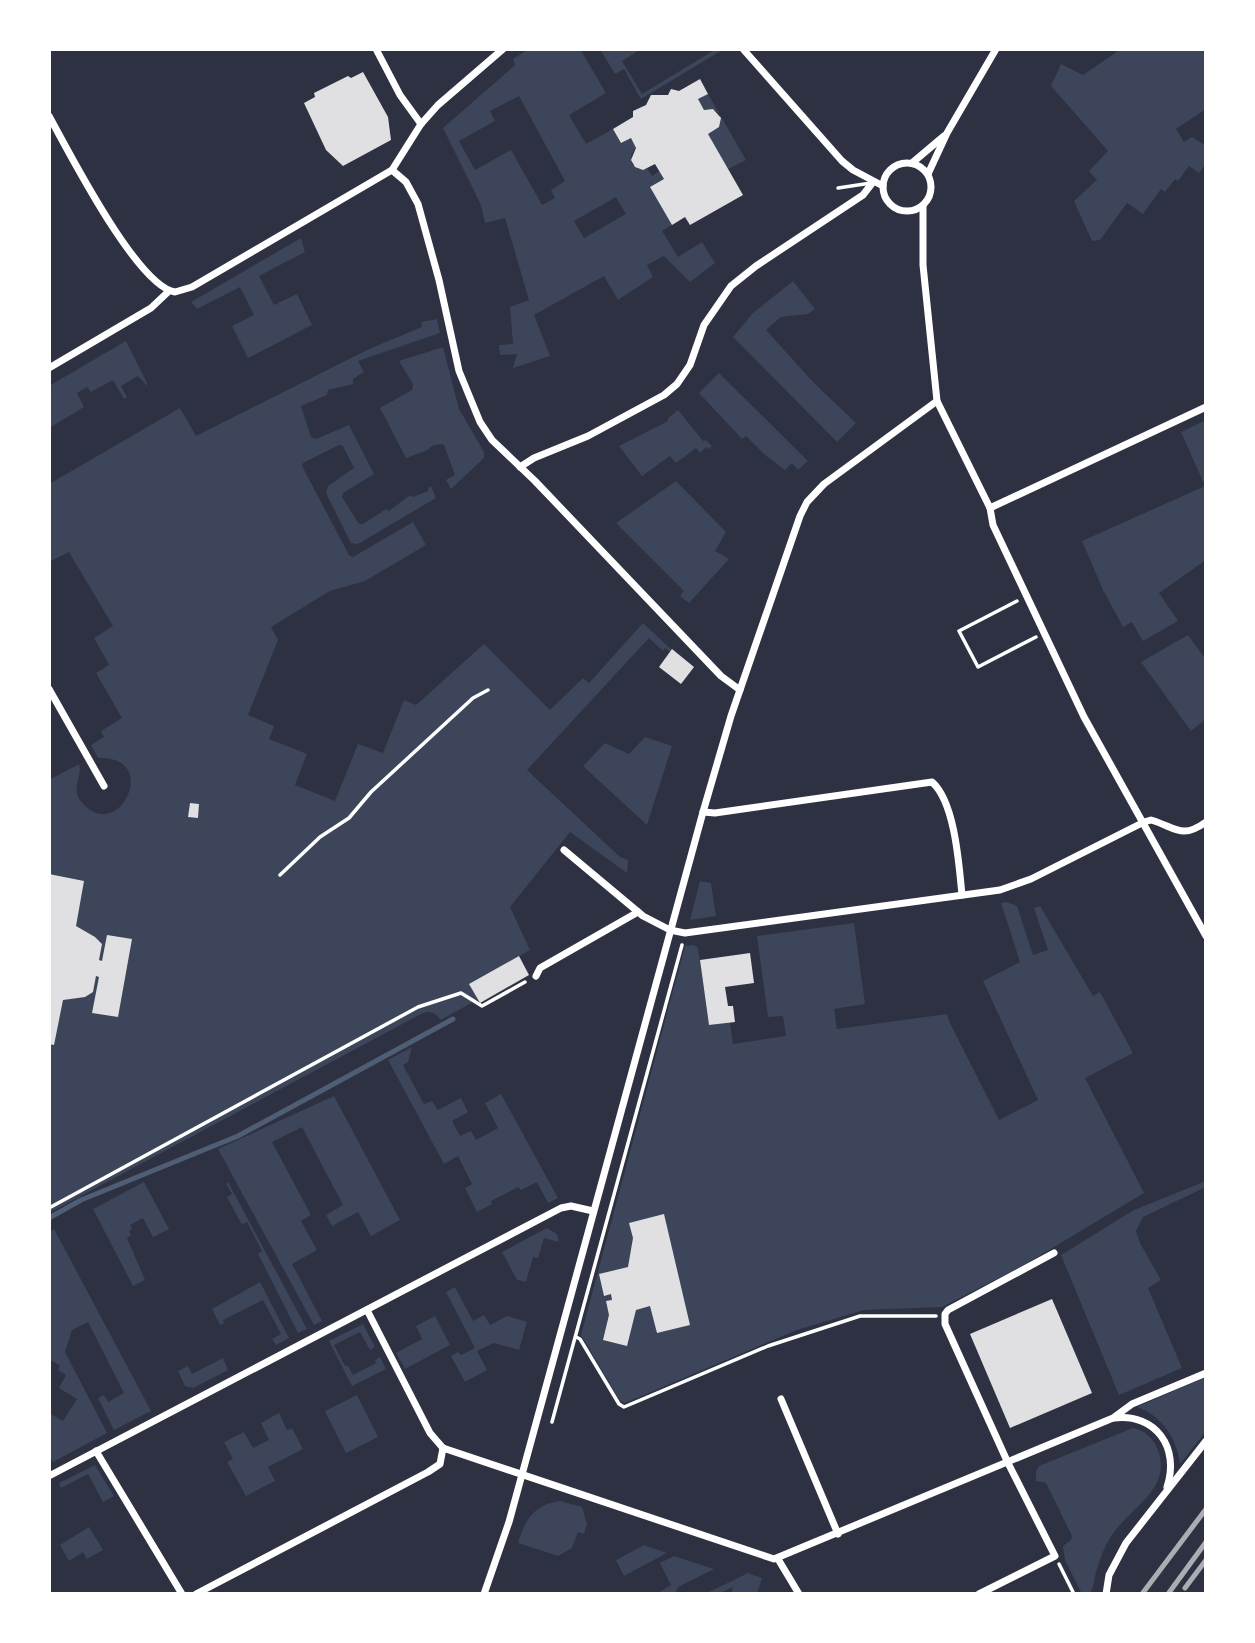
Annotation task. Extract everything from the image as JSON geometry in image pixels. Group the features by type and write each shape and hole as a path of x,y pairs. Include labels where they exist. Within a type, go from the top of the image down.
{"street":[{"path":"376,49 400,96 422,124"},
{"path":"49,116 127,247 150,276 169,291 175,292 192,287 392,170 438,105 503,49"},
{"path":"743,49 836,156 852,170 883,186"},
{"path":"996,49 947,133 928,174 931,191 923,206 923,265 937,401 990,508 993,525 1084,717 1206,936"},
{"path":"923,206 908,212 900,211 887,201 883,186 884,177 896,165 912,163 947,133"},
{"path":"912,163 928,174"},
{"path":"392,170 406,182 418,204 459,370 480,422 492,440 721,676 740,690"},
{"path":"520,467 599,430 664,395 677,384 690,365 704,325 731,286 863,195 873,182"},
{"path":"49,369 151,309 169,291"},
{"path":"484,1594 509,1522 703,812 740,690 800,516 807,502 824,484 937,401"},
{"path":"990,508 1206,407"},
{"path":"49,689 104,786"},
{"path":"703,812 715,813 932,782 939,791 952,825 961,895"},
{"path":"564,850 639,912 670,930 685,933 1014,886 1144,822 1152,820 1182,832 1197,829 1206,822"},
{"path":"536,976 540,968 639,912"},
{"path":"49,1476 561,1208 571,1206 593,1211"},
{"path":"979,1594 1055,1556 945,1324 944,1314 1054,1253"},
{"path":"367,1310 430,1433 443,1448 749,1552 778,1559 1113,1418 1132,1404 1206,1373"},
{"path":"781,1399 838,1534"},
{"path":"1113,1418 1137,1418 1152,1427 1165,1441 1171,1470 1163,1497"},
{"path":"1106,1594 1115,1559 1206,1441"},
{"path":"196,1594 428,1472 440,1464 443,1448"},
{"path":"96,1451 182,1594"},
{"path":"778,1559 799,1594"}],"lane":[{"path":"838,188 873,182"}],"path":[{"path":"1027,596 959,631 978,667 1044,633"},
{"path":"279,875 320,837 349,818 371,792 473,698 488,690"},
{"path":"552,1422 683,943"},
{"path":"49,1208 418,1007 461,993 478,1005 485,1005 536,976"},
{"path":"575,1336 580,1339 619,1404 624,1407 768,1346 860,1316 928,1317 944,1314"},
{"path":"1055,1556 1074,1594"}],"shaded area":[{"path":"529,49 580,49 606,93 569,115 586,144 613,129 621,143 631,138 636,148 631,155 632,164 639,169 647,168 652,176 659,171 664,179 650,187 672,225 662,231 678,257 702,242 715,263 690,282 664,256 647,265 653,277 618,300 604,276 534,315 550,356 513,368 517,354 500,355 499,345 513,344 510,307 529,300 505,218 485,223 481,205 443,128 515,65 513,59","holes":["519,96 565,181 551,190 555,198 542,205 511,150 475,170 459,141 495,121 490,111","616,197 626,214 584,238 574,221"]},
{"path":"600,49 641,49 622,61 642,94 716,49 724,49 641,99 624,69 615,74"},
{"path":"1121,49 1206,49 1206,109 1176,129 1184,142 1192,137 1206,146 1206,163 1199,173 1189,166 1165,192 1161,189 1143,214 1127,203 1100,240 1092,241 1074,201 1097,180 1089,171 1108,151 1051,86 1061,64 1083,75"},
{"path":"708,94 719,113 713,109 704,110 698,99"},
{"path":"720,115 746,160 728,169 708,134 719,127"},
{"path":"301,238 305,252 259,276 274,305 297,294 312,325 248,358 232,326 254,315 240,287 197,309 191,302"},
{"path":"793,281 815,309 808,314 781,317 766,330 814,383 856,423 837,442 733,337 753,313"},
{"path":"437,319 440,333 358,361 364,372 353,379 353,384 328,390 327,395 301,406 311,437 316,439 349,425 374,474 343,493 342,497 359,524 386,509 389,511 410,495 413,497 428,491 431,486 436,498 358,544 351,543 326,493 328,486 354,468 343,446 339,445 303,463 302,466 349,555 353,557 413,522 426,545 365,581 330,591 271,627 278,640 248,715 274,726 269,739 307,754 295,785 335,801 358,744 383,753 404,700 416,705 484,644 550,710 583,678 589,683 643,623 672,650 670,652 665,648 663,651 649,638 527,770 620,857 628,860 627,873 570,832 510,907 530,950 470,984 478,999 441,1020 432,1013 421,1014 49,1213 49,780 79,764 77,790 80,800 94,812 108,814 119,807 127,796 131,783 128,770 117,761 98,758 91,745 104,737 101,731 122,718 96,673 109,665 94,638 113,626 69,552 49,562 49,484 180,408 196,436 369,349 422,327 421,322"},
{"path":"126,341 147,386 138,376 121,386 127,397 124,399 113,380 91,392 87,387 77,393 84,407 49,428 49,386"},
{"path":"443,347 459,409 484,452 484,458 451,489 446,480 455,475 444,445 435,445 406,458 380,408 412,390 413,384 399,361"},
{"path":"719,373 808,461 798,470 792,463 785,470 746,436 742,439 699,393"},
{"path":"678,410 703,441 706,440 712,446 709,449 706,447 700,453 696,448 676,463 670,456 642,476 619,446 668,421"},
{"path":"1206,420 1206,560 1159,593 1178,621 1143,641 1132,622 1123,627 1103,590 1082,541 1205,486 1181,432"},
{"path":"676,481 726,532 715,551 729,559 689,603 680,596 684,591 616,523"},
{"path":"1188,635 1206,660 1206,719 1191,731 1141,662"},
{"path":"645,737 672,746 647,825 583,766 605,743 629,754"},
{"path":"700,881 711,883 716,916 690,920"},
{"path":"1001,903 1017,906 1033,955 1048,950 1034,908 1040,906 1093,996 1100,992 1133,1053 1085,1078 1144,1193 1024,1265 942,1307 864,1310 797,1330 625,1403 620,1401 581,1335 685,946 694,945 698,948 709,1025 730,1022 733,1044 786,1036 783,1016 768,1017 757,936 854,923 865,1004 834,1009 837,1029 947,1014 999,1120 1038,1100 983,981 1020,962"},
{"path":"412,1047 408,1062 403,1065 424,1104 432,1101 438,1110 461,1098 468,1112 452,1121 460,1136 471,1131 476,1140 498,1128 485,1103 501,1094 558,1198 548,1203 537,1182 521,1190 518,1187 491,1201 492,1204 477,1212 465,1188 472,1184 458,1156 444,1164 388,1060"},
{"path":"334,1096 400,1220 371,1236 358,1212 332,1226 326,1215 343,1205 302,1127 272,1142 311,1215 301,1221 317,1250 292,1264 322,1321 314,1325 218,1149"},
{"path":"1206,1181 1206,1187 1143,1217 1136,1231 1161,1280 1148,1288 1182,1368 1119,1395 1061,1255 1134,1210"},
{"path":"144,1182 169,1229 153,1237 143,1218 130,1225 131,1235 127,1238 145,1280 133,1286 93,1209"},
{"path":"228,1182 307,1329 298,1333 258,1254 262,1251 247,1222 242,1225 227,1197 232,1194 226,1183"},
{"path":"547,1228 557,1234 559,1242 544,1238 538,1258 533,1257 526,1282 517,1280 502,1252"},
{"path":"54,1229 151,1411 114,1430 98,1398 104,1395 108,1402 124,1393 88,1322 72,1330 65,1352 107,1433 53,1462 49,1455 49,1413 63,1421 77,1399 59,1388 66,1375 58,1370 60,1366 49,1359 49,1232"},
{"path":"260,1282 289,1338 276,1345 272,1339 281,1334 263,1300 223,1320 224,1323 220,1325 212,1309"},
{"path":"455,1287 473,1321 484,1315 490,1325 507,1316 527,1322 519,1350 494,1343 477,1351 487,1370 465,1382 451,1356 458,1352 461,1355 475,1348 446,1292"},
{"path":"435,1316 450,1345 405,1369 396,1353 422,1339 416,1326"},
{"path":"363,1324 375,1347 370,1350 360,1332 334,1345 353,1375 376,1363 375,1360 380,1357 386,1369 352,1386 329,1341"},
{"path":"223,1358 228,1370 193,1388 185,1386 178,1371 188,1366 192,1374"},
{"path":"1206,1377 1206,1431 1180,1464 1176,1445 1167,1429 1154,1416 1137,1407"},
{"path":"357,1395 378,1437 346,1453 325,1411"},
{"path":"279,1413 287,1430 292,1428 303,1449 268,1467 275,1481 246,1496 227,1462 233,1459 224,1442 244,1432 253,1448 269,1440 261,1423"},
{"path":"1133,1428 1144,1432 1155,1444 1161,1462 1160,1475 1147,1498 1110,1538 1091,1591 1089,1594 1082,1594 1065,1560 1063,1546 1072,1536 1046,1483 1036,1481 1036,1471 1039,1466"},
{"path":"95,1465 114,1496 103,1502 88,1474 61,1488 59,1483"},
{"path":"560,1501 582,1507 587,1524 584,1534 578,1532 572,1548 558,1556 518,1543 532,1514 543,1506"},
{"path":"89,1527 103,1550 87,1559 83,1552 69,1561 60,1545"},
{"path":"644,1545 667,1553 624,1576 616,1560"},
{"path":"674,1556 714,1569 678,1587 675,1594 656,1594 671,1585 660,1563"},
{"path":"748,1573 762,1578 757,1594 731,1594 733,1587 718,1594 705,1594"}],"building":[{"path":"363,72 388,117 391,140 343,166 326,150 304,103 315,97 314,93 348,76 351,78"},
{"path":"700,79 708,94 698,99 704,110 713,109 721,118 719,127 708,134 743,195 690,225 685,217 672,225 650,187 664,179 655,164 643,170 635,167 631,160 636,148 631,138 621,143 613,129 633,117 633,111 646,105 651,95 668,95 671,89 679,91"},
{"path":"672,649 694,667 681,684 659,667"},
{"path":"190,803 199,804 198,818 188,817"},
{"path":"49,874 84,881 76,926 102,944 99,960 102,961 107,935 132,939 118,1017 92,1013 99,977 96,976 93,992 85,997 63,1000 54,1045 49,1044"},
{"path":"750,953 754,983 725,987 728,1006 733,1006 735,1022 709,1025 700,960"},
{"path":"519,956 529,975 480,1003 469,984"},
{"path":"664,1214 690,1325 657,1333 650,1306 636,1310 627,1346 603,1340 609,1315 606,1301 612,1300 611,1294 604,1296 599,1274 628,1267 633,1238 629,1223"},
{"path":"1052,1299 1092,1393 1010,1428 970,1334"}],"waterway":[{"path":"49,1218 81,1200 238,1136 453,1019"}],"railway":[{"path":"1142,1594 1206,1509"},
{"path":"1168,1594 1206,1542"},
{"path":"1185,1588 1206,1560"}]}
